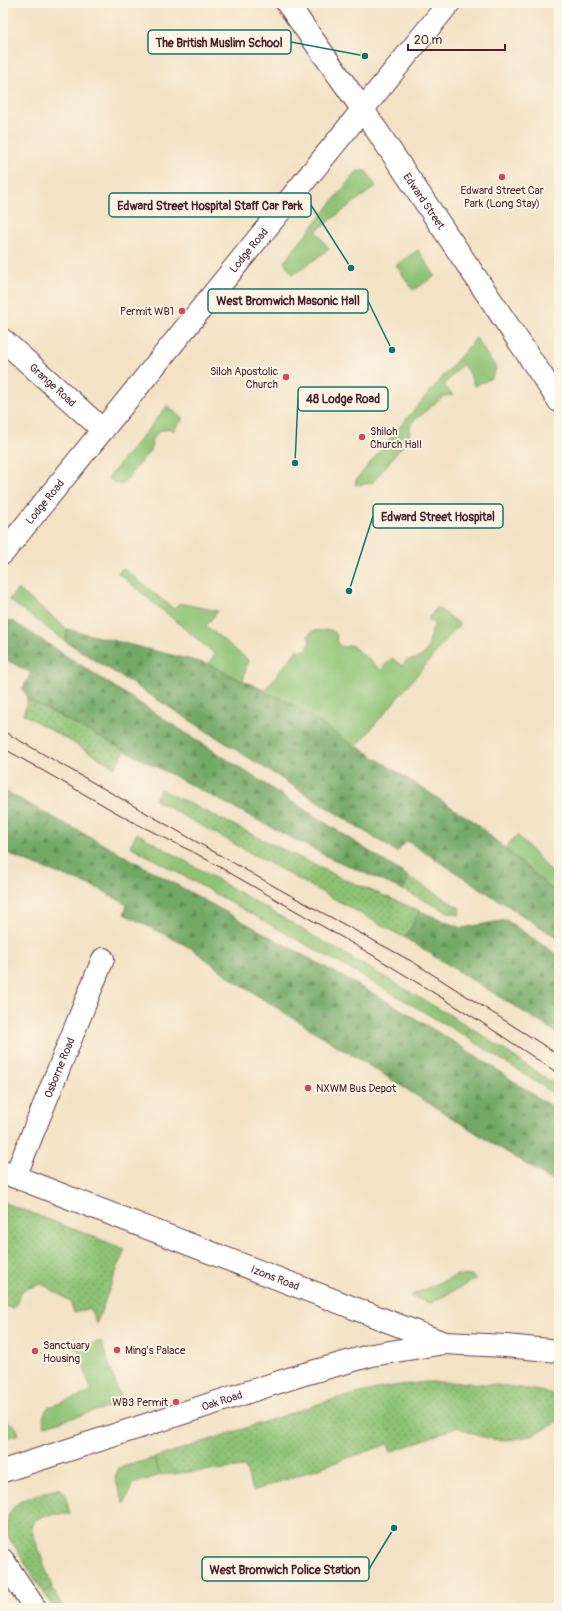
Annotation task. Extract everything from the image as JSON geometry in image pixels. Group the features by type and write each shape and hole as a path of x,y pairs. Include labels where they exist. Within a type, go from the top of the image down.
{"street":[{"name":"Edward Street","path":"287,3 363,110 559,401"},
{"name":"Lodge Road","path":"3,553 363,110 448,3"},
{"name":"Grange Road","path":"3,340 103,430"},
{"name":"Osborne Road","path":"9,1174 103,959"},
{"name":"Izons Road","path":"9,1174 444,1343 506,1346 558,1352"},
{"name":"Oak Road","path":"3,1471 301,1374 372,1355 444,1343"},
{"path":"3,1560 35,1608"}],"green space":[{"path":"357,171 366,171 376,186 316,231 329,249 293,275 284,262"},
{"path":"418,250 435,276 413,290 396,265"},
{"path":"476,338 496,368 492,378 474,386 470,374 462,364 444,385 453,395 444,396 411,423 409,438 372,483 355,485 356,480"},
{"path":"167,406 183,419 173,431 168,428 166,430 160,430 151,441 152,448 123,484 117,484 108,478"},
{"path":"123,568 174,609 179,603 218,611 206,626 248,660 243,681 208,664 215,654 118,573"},
{"path":"18,589 67,629 65,641 9,600"},
{"path":"437,607 460,624 356,747 289,702 264,691 297,650 303,651 308,648 310,642 308,636 312,631 331,630 337,635 336,637 339,645 345,647 351,645 381,670 392,658 402,666 407,660 422,656 426,652 432,630 435,625 428,619"},
{"path":"3,619 14,622 409,877 403,890 326,856 27,699 27,695 22,689 31,673 3,658"},
{"path":"67,629 208,664 289,702 473,821 559,895 559,939 407,841 397,852 65,641"},
{"path":"27,699 125,750 115,767 23,714 27,704"},
{"path":"160,789 339,877 420,911 405,938 155,800"},
{"path":"3,790 399,1008 481,1059 559,1112 559,1185 239,984 191,948 124,914 127,905 100,889 22,860 3,851"},
{"path":"137,833 470,1027 465,1036 366,978 130,846"},
{"path":"517,835 559,880 559,895 505,848"},
{"path":"409,877 461,909 459,915 448,912 403,890"},
{"path":"420,911 462,928 506,920 559,956 559,1034 405,938"},
{"path":"470,1027 559,1087 559,1097 465,1036"},
{"path":"3,1202 125,1249 96,1324 90,1308 74,1313 70,1301 42,1284 22,1290 18,1303 13,1309 3,1305"},
{"path":"457,1275 473,1276 476,1279 431,1303 410,1296"},
{"path":"101,1341 122,1403 45,1426 45,1411 49,1407 92,1392 77,1348"},
{"path":"426,1382 493,1385 559,1395 559,1420 534,1434 510,1440 484,1437 458,1427 391,1452 388,1444 253,1491 245,1467 160,1475 154,1458 334,1399 386,1387"},
{"path":"3,1422 14,1425 19,1434 3,1439"},
{"path":"154,1458 160,1475 133,1484 124,1504 115,1478 119,1468"},
{"path":"60,1488 65,1495 70,1514 52,1514 34,1520 31,1528 52,1587 43,1592 8,1536 7,1524 9,1514 21,1501"},
{"path":"52,1587 63,1608 54,1608 43,1592"}],"tram line":[{"path":"3,731 279,889 413,962 559,1055"},
{"path":"3,748 133,822 197,854 369,953 478,1020 559,1074"}],"place":[{"name":"The British Muslim School","path":"365,56"},
{"name":"Edward Street Car Park (Long Stay)","path":"502,177"},
{"name":"Edward Street Hospital Staff Car Park","path":"351,268"},
{"name":"Permit WB1","path":"182,311"},
{"name":"West Bromwich Masonic Hall","path":"392,350"},
{"name":"Siloh Apostolic Church","path":"286,377"},
{"name":"Shiloh Church Hall","path":"362,437"},
{"name":"48 Lodge Road","path":"295,463"},
{"name":"Edward Street Hospital","path":"349,591"},
{"name":"NXWM Bus Depot","path":"308,1088"},
{"name":"Ming's Palace","path":"117,1350"},
{"name":"Sanctuary Housing","path":"35,1351"},
{"name":"WB3 Permit","path":"176,1402"},
{"name":"West Bromwich Police Station","path":"394,1528"}]}
